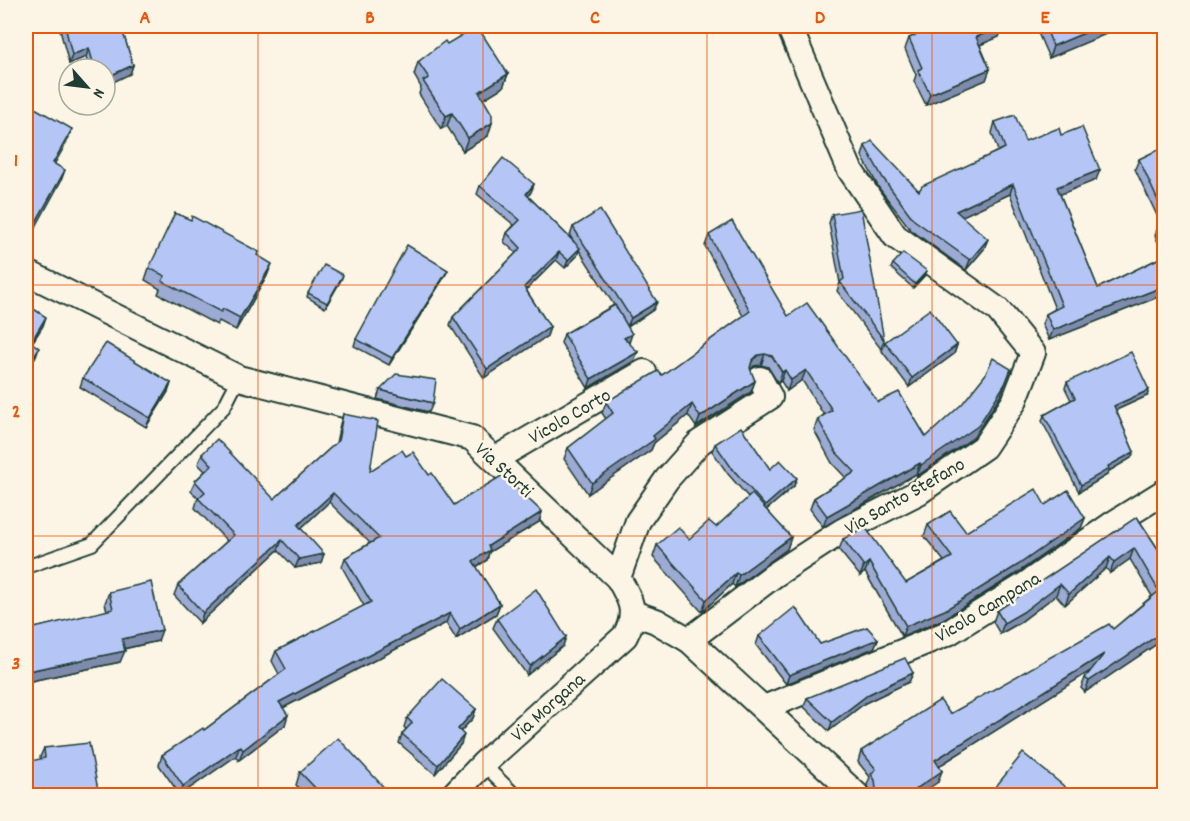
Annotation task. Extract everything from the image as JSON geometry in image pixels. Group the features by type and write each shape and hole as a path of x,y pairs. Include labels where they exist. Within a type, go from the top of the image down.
{"street":[{"name":"Via Santo Stefano","path":"689,640 773,576 842,531 919,492 984,447 1014,402 1033,353 998,309 895,236 850,170 789,26"},
{"name":"Via Storti","path":"26,272 238,378 472,438 618,578 629,597 633,613"},
{"name":"Vicolo Corto","path":"495,459 644,372"},
{"path":"618,578 638,522 667,479 700,442 770,397 760,379"},
{"name":"Vicolo Campana","path":"764,708 948,633 1022,587 1111,525 1164,492"},
{"path":"633,613 656,621 689,640 858,795"},
{"name":"Via Morgana","path":"452,795 483,764 625,636 632,623 633,613"}],"lane":[{"path":"26,567 92,544 224,407 238,378"},
{"path":"483,764 516,795"}],"building":[{"path":"65,26 121,26 133,65 117,72 117,57 92,57 89,48 72,55"},
{"path":"477,26 508,74 479,92 492,114 492,123 468,138 452,113 446,116 423,81 429,78 418,62 445,41 447,44"},
{"path":"930,26 1003,26 976,37 990,69 930,94 918,70 922,68 909,38 932,29"},
{"path":"1045,26 1101,26 1053,46"},
{"path":"26,103 72,129 53,163 65,170 28,236 26,235"},
{"path":"1015,115 1025,141 1059,128 1061,135 1082,127 1100,170 1057,187 1098,288 1164,256 1164,287 1053,330 1046,314 1062,306 1013,184 956,211 988,239 970,260 914,220 883,178 865,146 872,141 919,191 922,186 1005,148 995,122"},
{"path":"1164,147 1164,214 1139,159"},
{"path":"503,158 534,184 526,194 580,248 568,260 559,252 524,287 550,327 487,369 453,317 521,248 507,233 520,220 480,186"},
{"path":"861,209 884,340 840,282 844,279 832,214"},
{"path":"600,210 657,302 631,318 573,227"},
{"path":"175,213 191,220 192,216 259,252 257,255 272,264 240,318 223,309 221,312 162,281 165,276 149,268"},
{"path":"732,221 788,316 807,303 878,402 899,392 926,437 962,404 985,375 993,358 1011,369 1005,384 978,426 921,465 920,463 827,516 814,498 855,472 836,452 818,419 832,410 806,370 791,380 785,370 782,372 772,356 758,355 752,361 750,368 755,381 700,417 692,404 653,436 655,439 592,483 568,448 613,413 606,402 658,371 662,375 750,311 709,235"},
{"path":"1164,222 1164,238 1158,226"},
{"path":"407,245 448,270 392,358 356,339"},
{"path":"903,253 927,271 915,284 893,264"},
{"path":"324,265 343,275 327,303 308,293"},
{"path":"26,304 46,317 31,342 39,348 26,369"},
{"path":"615,305 632,334 624,338 638,352 591,379 564,334"},
{"path":"930,309 957,345 912,378 885,342"},
{"path":"106,343 171,383 150,418 83,378"},
{"path":"1131,352 1149,390 1114,406 1134,452 1108,466 1109,469 1081,485 1044,415 1075,398 1067,382"},
{"path":"396,374 436,380 433,403 380,390"},
{"path":"343,414 378,421 370,471 402,450 406,456 413,452 429,475 432,473 454,505 503,475 542,512 488,546 490,550 473,561 500,604 460,629 450,613 279,702 288,715 243,750 240,746 183,786 162,755 203,728 204,730 286,669 276,651 371,602 345,558 379,538 333,493 298,525 324,554 299,559 282,540 203,613 178,585 234,535 198,498 205,492 195,481 212,465 202,454 217,439 274,499 338,441"},
{"path":"741,427 770,469 780,460 797,478 765,506 731,467 715,444"},
{"path":"1036,489 1045,505 1068,490 1085,518 1018,565 945,610 906,626 869,562 864,566 843,539 865,527 906,583 952,557 928,525 950,511 966,532"},
{"path":"752,494 791,537 739,575 736,573 706,600 657,545 678,527 689,539 709,521 716,527"},
{"path":"1137,517 1164,558 1164,631 1089,681 1085,678 1104,654 935,760 942,771 907,795 871,795 876,789 875,780 871,774 876,769 861,751 940,700 950,714 1109,624 1113,629 1159,591 1134,548 1114,562 1110,557 1069,594 1060,584 1023,612 1004,623 997,611"},
{"path":"151,582 162,630 122,639 125,651 28,671 26,630 113,609 109,592"},
{"path":"536,589 566,637 530,666 497,619"},
{"path":"795,607 820,644 867,627 878,639 789,675 759,636"},
{"path":"905,658 913,673 869,694 832,722 807,698"},
{"path":"442,679 476,709 458,729 464,735 438,765 402,734 412,723 407,718"},
{"path":"338,738 391,795 322,795 300,772"},
{"path":"89,743 99,795 26,795 26,762 45,758 44,748"},
{"path":"1023,753 1075,795 989,795"}]}
